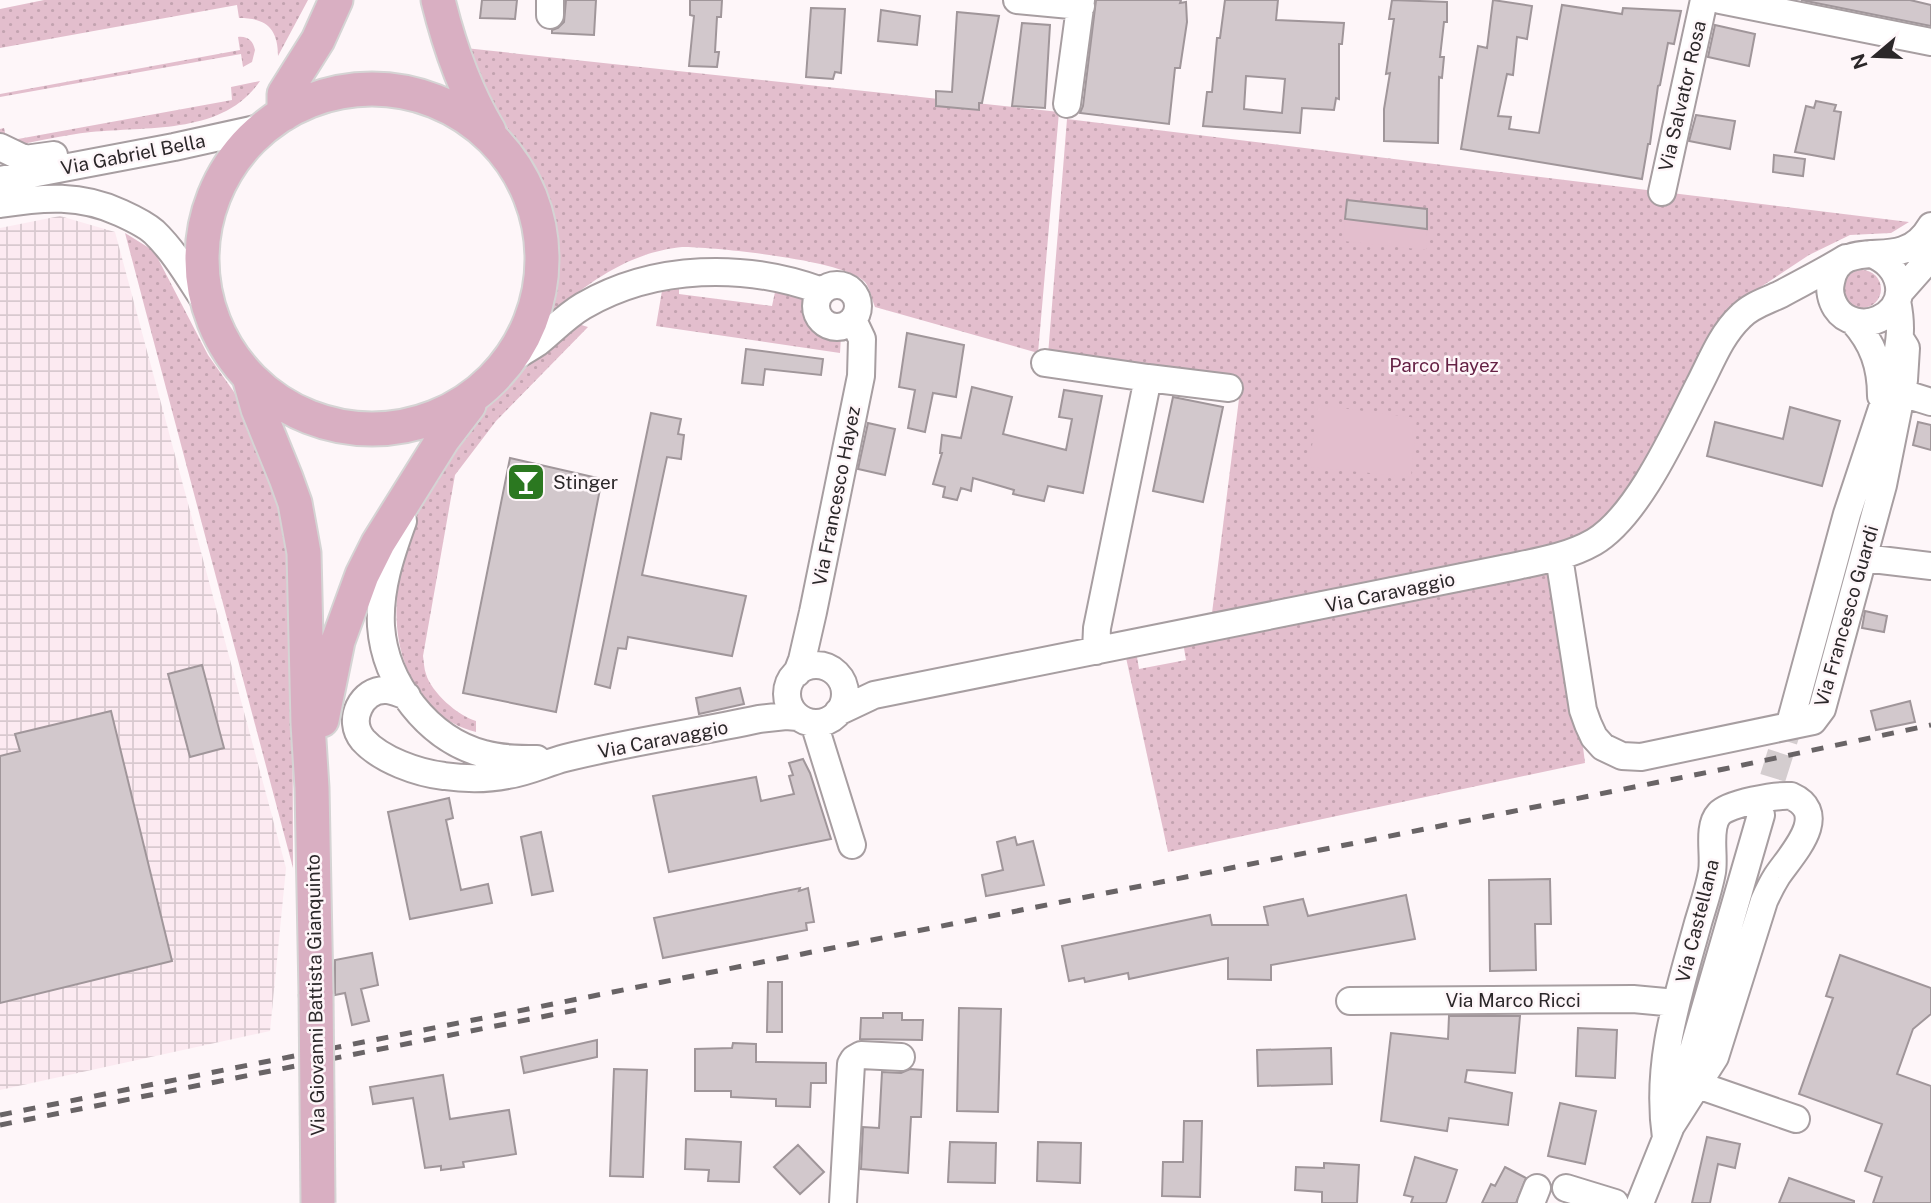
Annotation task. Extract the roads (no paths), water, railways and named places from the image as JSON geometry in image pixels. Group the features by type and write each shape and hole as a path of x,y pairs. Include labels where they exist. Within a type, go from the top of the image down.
{"main road":[{"path":"274,121 284,94 318,40 336,0"},
{"path":"438,0 447,34 470,94 497,145 525,185 539,232 542,256 536,304 528,327 509,360 483,389 456,407 427,421 396,428 364,430 332,425 302,414 274,398 249,377 218,332 208,306 202,257 204,232 219,185 231,164 274,121 307,102 331,94 370,90 409,93 434,101 457,113 479,127 497,145"},
{"name":"Via Giovanni Battista Gianquinto","path":"249,377 258,410 295,503 306,583 308,724 313,788 318,1203"},
{"name":"Via Giovanni Battista Gianquinto","path":"313,788 329,683 338,641 349,608 377,543 452,427 483,389"}],"street":[{"path":"1017,0 1081,3 1067,104"},
{"name":"Via Salvator Rosa","path":"1662,192 1703,0"},
{"path":"1720,0 1931,42"},
{"name":"Via Gabriel Bella","path":"0,180 135,155 274,121"},
{"path":"0,147 25,159 97,149 135,155"},
{"name":"Via Gabriel Bella","path":"0,204 36,198 70,197 129,216 152,230 171,251 208,306"},
{"path":"1791,720 1847,514 1891,400 1865,334 1832,299 1830,283 1836,268 1858,256 1906,249 1922,239 1931,226"},
{"path":"1858,256 1885,260 1893,268 1898,280 1909,288"},
{"name":"Via Caravaggio","path":"407,696 390,690 377,691 364,698 356,722 360,736 374,749 421,771 444,776 485,778 509,775 564,758 763,718 800,713 823,722 874,695 1559,557 1593,542 1616,524 1656,465 1730,327 1747,310 1858,256"},
{"path":"1779,295 1804,299 1864,323 1878,320 1889,313 1931,257"},
{"name":"Via Francesco Hayez","path":"509,360 535,344 580,307 611,293 654,279 688,272 747,274 791,281 822,291 838,285 849,289 858,300 857,314 853,320 862,339 861,376 810,624 797,673"},
{"name":"Via Francesco Guardi","path":"1559,557 1583,710 1594,737 1603,747 1622,756 1653,756 1813,721 1822,709 1883,485 1891,400 1906,348 1901,340 1909,288"},
{"path":"1045,363 1229,388"},
{"path":"1096,651 1097,628 1149,379"},
{"path":"1891,400 1931,402"},
{"name":"Via Caravaggio","path":"420,475 390,557 384,585 384,640 392,667 421,716 445,735 481,753 506,758 564,758"},
{"path":"1864,558 1931,566"},
{"name":"Via Caravaggio","path":"800,713 787,689 797,673 814,666 832,670 843,685 851,684 874,695"},
{"path":"838,712 844,695 843,685"},
{"path":"800,713 852,845"},
{"name":"Via Castellana","path":"1785,795 1797,798 1807,812 1806,835 1776,877 1764,901 1719,1047 1668,1132 1661,1090 1667,1041 1712,871 1713,832 1717,818 1727,809 1743,804 1785,795"},
{"name":"Via Castellana","path":"1640,1203 1668,1132 1761,815"},
{"name":"Via Marco Ricci","path":"1350,1001 1633,999 1676,1003"},
{"path":"843,1203 851,1064 861,1055 901,1057"},
{"path":"1698,1085 1796,1119"},
{"path":"1566,1188 1615,1203"}],"tunnel":[{"path":"1761,815 1791,720"}],"railway":[{"path":"0,1115 1724,769 1931,725"},
{"path":"0,1125 576,1010"}],"place":[{"name":"Stinger","path":"526,482"}],"park label":[{"name":"Parco Hayez","path":"1444,365"}]}
